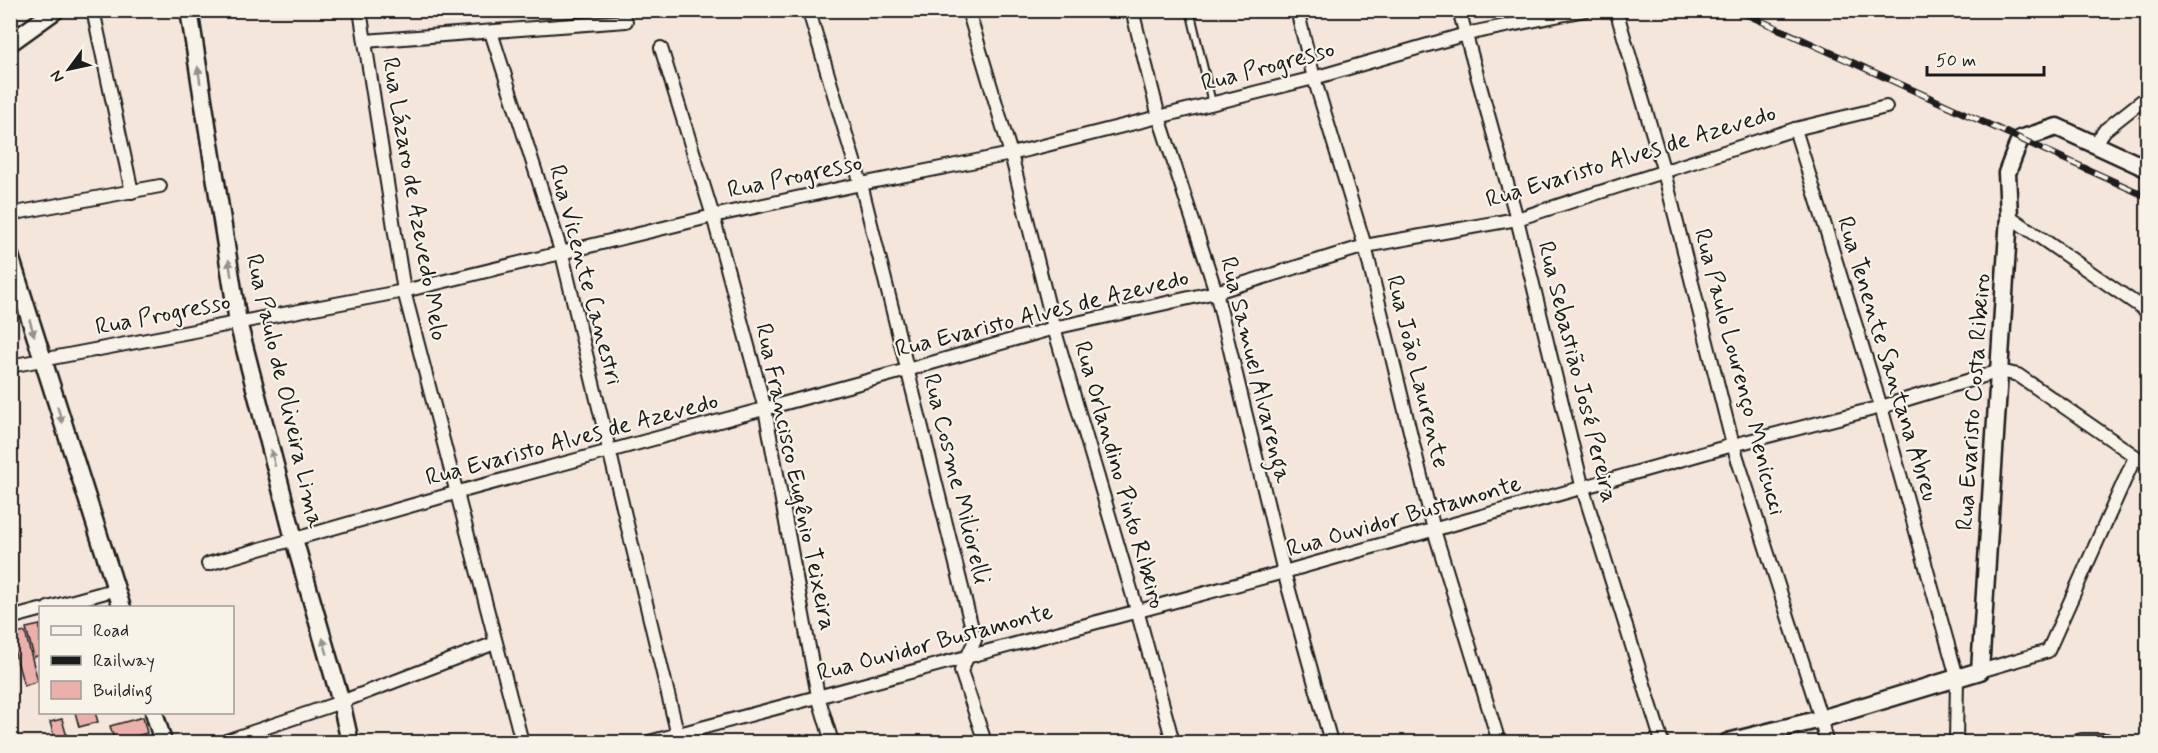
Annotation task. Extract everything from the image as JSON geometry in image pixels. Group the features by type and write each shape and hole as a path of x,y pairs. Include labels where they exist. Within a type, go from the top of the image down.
{"street":[{"path":"10,43 56,10"},
{"path":"93,10 132,192"},
{"name":"Rua Paulo de Oliveira Lima","path":"189,10 238,322 294,539 341,702 350,742"},
{"name":"Rua Lázaro de Azevedo Melo","path":"360,10 404,291 522,742"},
{"name":"Rua Orlandino Pinto Ribeiro","path":"968,10 1011,154 1054,328 1137,610 1173,742"},
{"name":"Rua Samuel Alvarenga","path":"1132,10 1159,117 1216,292 1284,572 1331,742"},
{"name":"Rua João Laurente","path":"1297,10 1314,78 1365,246 1434,530 1499,742"},
{"name":"Rua Sebastião José Pereira","path":"1459,10 1517,219 1583,489 1662,742"},
{"name":"Rua Progresso","path":"10,366 404,291 713,216 861,183 1011,154 1314,78 1466,34 1585,10"},
{"name":"Rua Paulo Lourenço Menicucci","path":"1616,10 1664,172 1734,444 1821,719 1826,742"},
{"name":"Rua Cosme Miliorelli","path":"810,15 861,183 975,640 961,671 985,742"},
{"path":"365,41 626,21"},
{"name":"Rua Vicente Canestri","path":"491,32 562,254 679,739"},
{"name":"Rua Francisco Eugênio Teixeira","path":"661,48 713,216 765,409 818,696 832,742"},
{"path":"2148,96 2105,130 2095,144 2148,169"},
{"name":"Rua Evaristo Alves de Azevedo","path":"208,564 455,493 1054,328 1216,292 1365,246 1517,219 1795,129 1886,107"},
{"name":"Rua Evaristo Costa Ribeiro","path":"1980,671 2009,216 2007,173 2020,139 2056,127 2095,144"},
{"name":"Rua Tenente Santana Abreu","path":"1795,129 1881,407 1957,677 1956,742"},
{"path":"10,214 160,186"},
{"path":"2009,216 2148,312"},
{"path":"10,256 121,606"},
{"path":"2000,371 2018,375 2148,465"},
{"name":"Rua Ouvidor Bustamonte","path":"649,742 679,739 818,696 1284,572 1583,489 1734,444 1881,407 2000,371"},
{"path":"1728,742 1821,719 2048,651 2135,458"},
{"path":"55,606 117,589"},
{"path":"10,618 39,610"},
{"path":"226,741 341,702 495,643"},
{"path":"155,714 163,742"},
{"path":"2075,742 2106,740"}],"lane":[{"path":"1190,10 1212,104"}],"building":[{"path":"2146,549 2148,550 2148,567 2139,563"},
{"path":"39,625 39,655 34,657 26,628"},
{"path":"25,632 38,681 24,686 10,635"},
{"path":"76,714 96,714 98,722 79,727"},
{"path":"143,717 147,733 115,742 110,726"},
{"path":"62,719 67,737 55,740 50,722"},
{"path":"151,736 152,742 130,742"}],"railway":[{"path":"1737,10 2148,197"}]}
